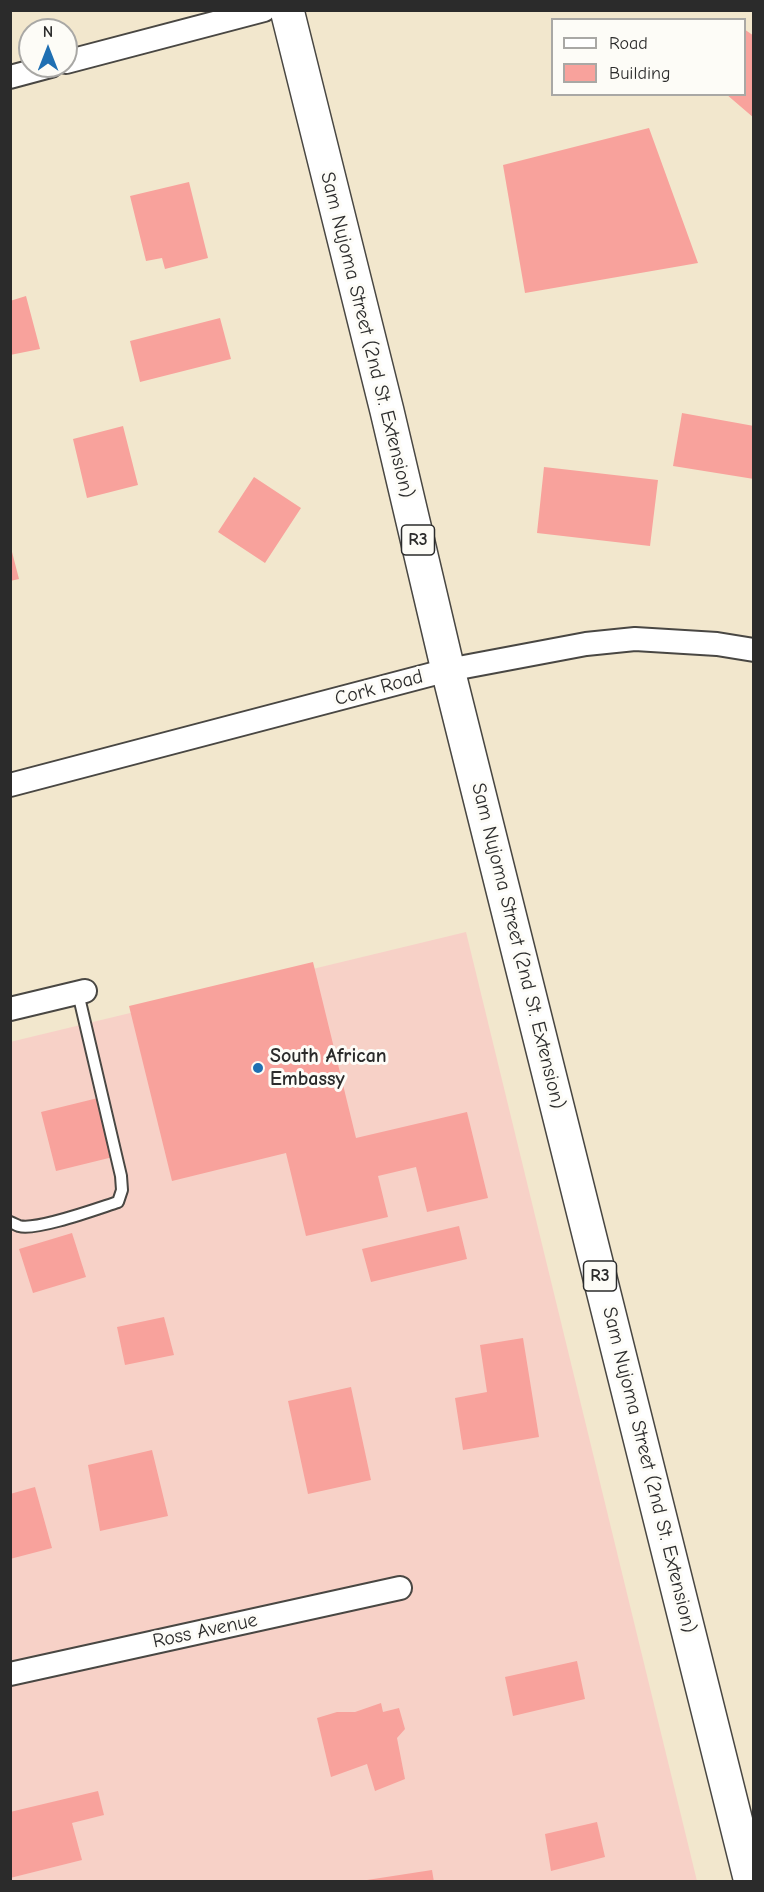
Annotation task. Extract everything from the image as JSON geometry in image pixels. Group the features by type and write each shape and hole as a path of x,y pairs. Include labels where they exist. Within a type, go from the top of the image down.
{"highway":[{"name":"Sam Nujoma Street (2nd St. Extension)","path":"287,10 387,411 448,670 752,1881"}],"street":[{"path":"78,59 264,10"},
{"name":"Cork Road","path":"10,785 448,670 586,644 635,639 717,644 753,650"},
{"path":"10,1009 81,992"},
{"name":"Ross Avenue","path":"10,1674 400,1588"}],"lane":[{"path":"10,1222 20,1227 37,1226 118,1202 122,1190 121,1176 81,992"}],"shaded area":[{"path":"466,932 697,1881 11,1881 10,1042"}],"building":[{"path":"746,30 754,36 754,118 728,96 746,96"},
{"path":"649,128 698,263 525,293 503,165"},
{"path":"189,182 208,258 165,269 162,258 146,261 130,196"},
{"path":"26,296 40,349 10,355 10,301"},
{"path":"220,318 231,359 140,382 130,341"},
{"path":"682,413 754,426 754,479 673,466"},
{"path":"123,426 138,485 87,498 73,439"},
{"path":"544,467 658,480 650,546 537,533"},
{"path":"254,477 301,508 265,563 218,532"},
{"path":"10,549 19,579 10,581"},
{"path":"313,962 356,1138 467,1112 488,1198 427,1212 416,1167 378,1176 388,1217 306,1236 286,1153 172,1181 129,1006"},
{"path":"98,1098 113,1157 56,1171 41,1112"},
{"path":"459,1226 467,1259 371,1282 362,1249"},
{"path":"72,1233 86,1277 33,1293 19,1249"},
{"path":"164,1317 174,1355 125,1365 117,1327"},
{"path":"523,1338 539,1437 463,1450 455,1398 487,1392 480,1345"},
{"path":"351,1387 371,1480 308,1494 288,1401"},
{"path":"152,1450 168,1516 100,1531 88,1465"},
{"path":"35,1487 52,1548 10,1559 10,1494"},
{"path":"577,1661 585,1699 513,1716 505,1677"},
{"path":"381,1703 383,1712 399,1708 405,1729 397,1738 405,1779 375,1791 367,1764 331,1777 317,1718 337,1712 355,1712"},
{"path":"98,1791 104,1815 72,1823 82,1860 10,1878 10,1812"},
{"path":"597,1822 605,1857 551,1871 545,1834"},
{"path":"432,1870 434,1882 367,1882 367,1880"}],"place":[{"name":"South African Embassy","path":"258,1068"}]}
